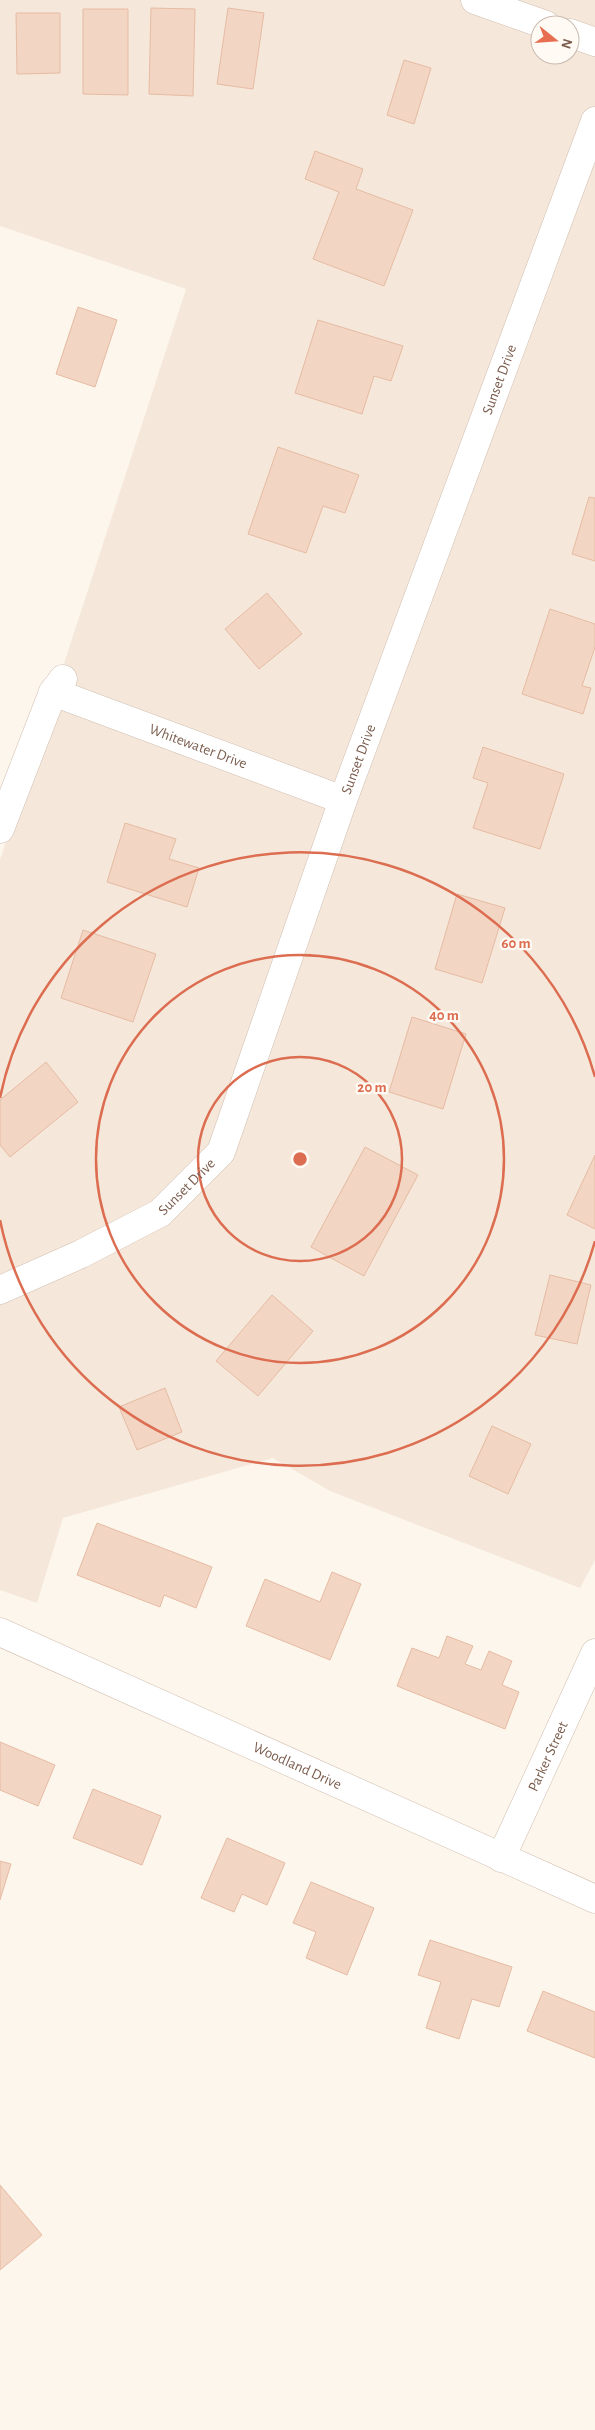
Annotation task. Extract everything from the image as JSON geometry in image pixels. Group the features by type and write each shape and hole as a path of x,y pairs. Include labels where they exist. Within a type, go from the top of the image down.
{"street":[{"path":"475,0 530,19"},
{"path":"580,37 595,42"},
{"name":"Sunset Drive","path":"0,1290 81,1254 160,1213 221,1152 343,800 595,121"},
{"name":"Whitewater Drive","path":"0,830 58,685 343,800"},
{"name":"Woodland Drive","path":"0,1632 595,1899"},
{"name":"Parker Street","path":"501,1858 595,1653"}],"shaded area":[{"path":"0,0 595,0 595,1560 580,1588 330,1491 273,1458 63,1518 37,1603 0,1590 0,860 186,289 0,226"}],"building":[{"path":"151,8 195,9 193,96 149,94"},
{"path":"228,8 264,13 253,89 217,84"},
{"path":"83,9 128,9 128,95 83,94"},
{"path":"16,13 60,13 60,73 17,74"},
{"path":"404,60 431,68 414,124 387,115"},
{"path":"315,151 363,169 356,189 413,210 384,286 313,259 339,192 305,179"},
{"path":"78,307 117,320 95,387 56,374"},
{"path":"318,320 403,346 391,381 374,376 362,414 295,393"},
{"path":"278,447 359,475 345,513 323,506 306,553 248,534"},
{"path":"589,497 595,498 595,561 572,554"},
{"path":"267,593 302,634 259,669 225,629"},
{"path":"550,609 595,624 595,647 582,686 591,688 583,714 522,694"},
{"path":"483,747 564,774 540,849 473,828 488,783 473,778"},
{"path":"125,823 176,839 169,859 199,868 187,907 107,882"},
{"path":"457,894 505,908 482,983 435,969"},
{"path":"83,930 156,954 133,1022 61,998"},
{"path":"412,1017 466,1034 443,1109 389,1092"},
{"path":"46,1062 78,1102 10,1157 0,1145 0,1100"},
{"path":"365,1147 418,1175 364,1276 311,1247"},
{"path":"595,1155 595,1229 567,1215"},
{"path":"550,1275 591,1285 577,1344 535,1335"},
{"path":"272,1295 313,1331 258,1396 216,1361"},
{"path":"165,1388 182,1432 137,1450 119,1407"},
{"path":"492,1426 531,1444 508,1494 469,1476"},
{"path":"97,1523 212,1567 196,1608 164,1595 160,1607 77,1575"},
{"path":"332,1572 361,1584 330,1660 246,1626 265,1579 320,1602"},
{"path":"447,1636 473,1646 465,1664 481,1670 489,1651 512,1661 502,1685 519,1692 505,1729 397,1686 412,1648 439,1658"},
{"path":"0,1742 55,1765 38,1806 0,1790"},
{"path":"93,1789 161,1816 142,1865 73,1838"},
{"path":"227,1838 285,1863 267,1905 242,1894 234,1912 201,1898"},
{"path":"0,1861 11,1864 0,1900"},
{"path":"311,1882 374,1908 347,1975 306,1958 316,1932 293,1923"},
{"path":"430,1940 512,1967 499,2007 472,1999 459,2039 426,2028 441,1982 418,1975"},
{"path":"543,1991 595,2012 595,2058 527,2031"},
{"path":"0,2185 42,2235 0,2270"}]}
